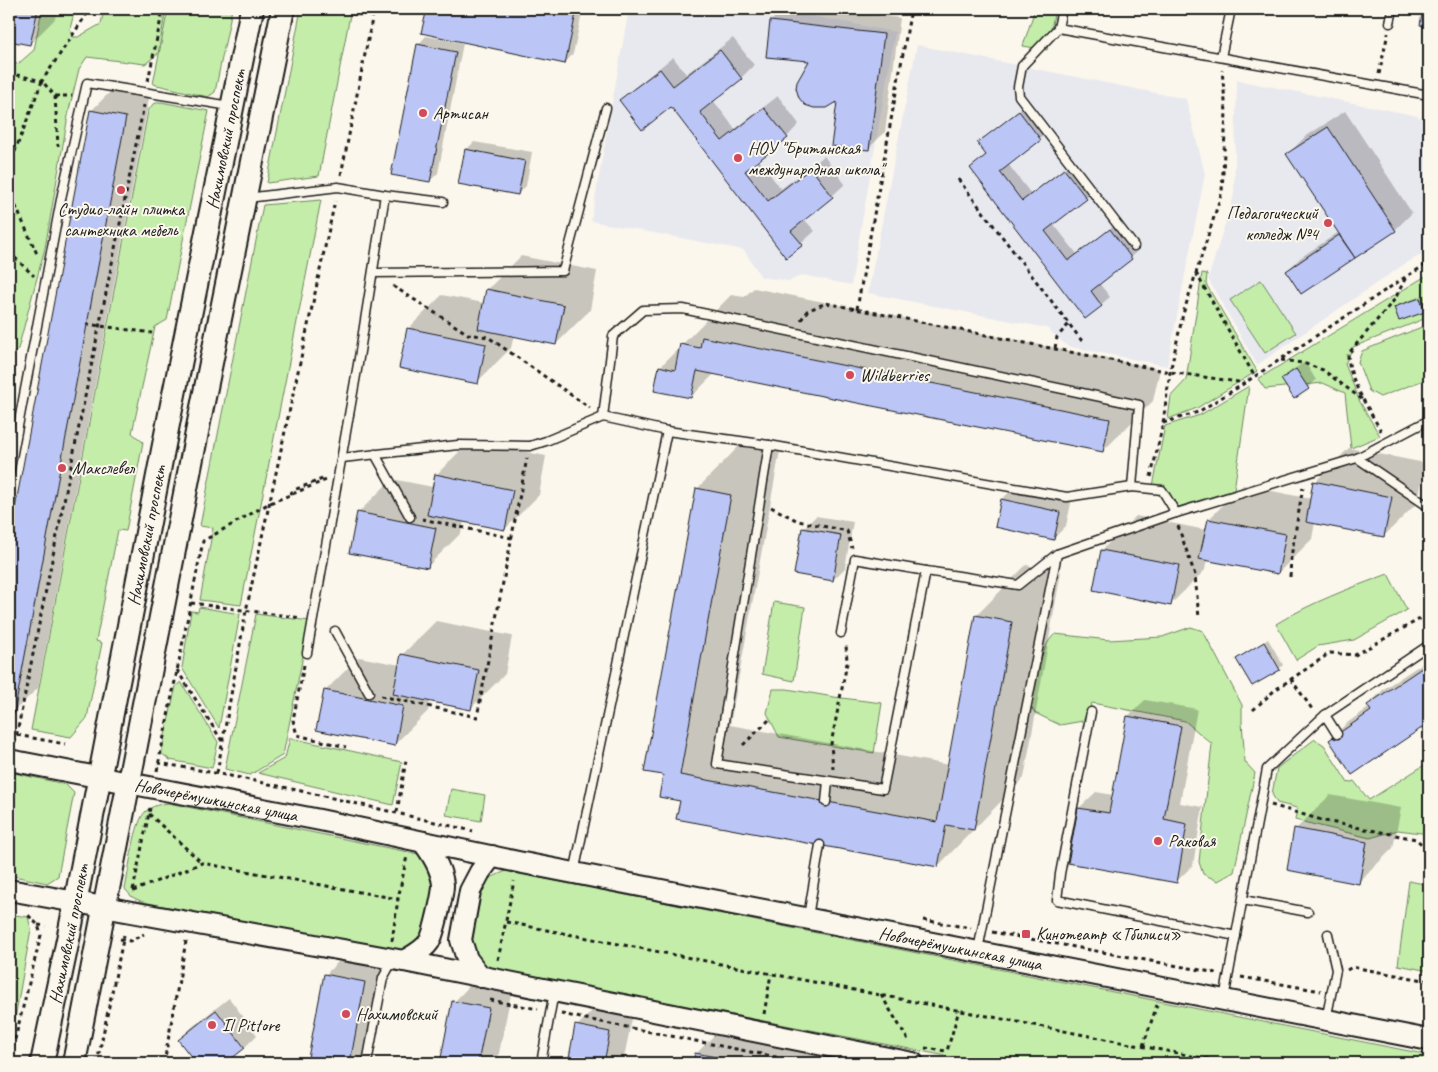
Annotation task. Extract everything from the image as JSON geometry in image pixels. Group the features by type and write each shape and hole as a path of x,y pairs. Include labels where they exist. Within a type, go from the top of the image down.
{"main road":[{"name":"Нахимовский проспект","path":"42,1063 252,9"},
{"name":"Нахимовский проспект","path":"74,1063 283,9"}],"street":[{"name":"Новочерёмушкинская улица","path":"12,753 99,778 320,820 416,846 492,856 1429,1040"},
{"path":"396,956 421,950 429,942 433,933 443,886 436,863 416,846"},
{"path":"488,972 467,959 461,940 470,891 480,872 492,856"},
{"path":"9,890 105,908 488,972 554,992 867,1059 915,1053"}],"lane":[{"path":"1062,9 1058,28 1022,66 1018,87 1020,96 1134,246"},
{"path":"1221,57 1231,9"},
{"path":"1390,23 1393,9"},
{"path":"1058,28 1429,95"},
{"path":"9,474 62,194 87,83 232,106"},
{"path":"373,273 563,271 606,108"},
{"path":"244,198 338,187 443,202"},
{"path":"307,653 342,458 385,195"},
{"path":"603,417 613,336 643,310 683,309 1139,405 1132,487"},
{"path":"342,458 458,445 530,446 603,417 668,431 769,445 1067,497 1132,487 1162,490 1175,513"},
{"path":"841,633 855,559 1018,585 1058,554 1175,513 1357,458 1429,420"},
{"path":"574,873 668,431"},
{"path":"769,445 717,764 883,790 926,571"},
{"path":"375,454 410,517"},
{"path":"1357,458 1429,507"},
{"path":"977,952 1058,554"},
{"path":"335,631 369,693"},
{"path":"1224,1000 1267,770 1322,718 1429,645"},
{"path":"1091,712 1057,900 1236,936"},
{"path":"1322,718 1338,734"},
{"path":"826,802 831,781"},
{"path":"808,919 820,845"},
{"path":"1243,900 1308,912"},
{"path":"1326,1020 1336,970 1328,934"},
{"path":"367,1063 383,978 396,956"},
{"path":"540,1063 554,992"}],"path":[{"path":"9,167 42,81 90,9"},
{"path":"12,753 163,9"},
{"path":"158,763 216,773 268,504 338,187 374,9"},
{"path":"857,309 911,9"},
{"path":"1377,86 1390,23"},
{"path":"1149,488 1163,423 1170,372 1183,314 1222,192 1226,112 1221,57"},
{"path":"9,73 42,81 55,96"},
{"path":"958,179 1082,340"},
{"path":"9,191 47,276"},
{"path":"9,252 45,287"},
{"path":"1163,423 1198,412 1255,377 1406,276 1429,263"},
{"path":"373,273 468,334 488,338 603,417"},
{"path":"1196,273 1255,377"},
{"path":"1388,442 1364,400 1348,364 1348,354 1395,299 1406,276"},
{"path":"807,311 826,303 1170,372 1245,383"},
{"path":"86,324 152,333"},
{"path":"1055,348 1057,338 1070,324"},
{"path":"1280,360 1303,363 1323,370 1364,400"},
{"path":"369,693 477,717 530,446"},
{"path":"156,774 203,541 268,504 288,496 294,490 339,474"},
{"path":"1290,577 1291,557 1305,474"},
{"path":"760,502 798,521 847,531 855,559"},
{"path":"1175,513 1196,575 1200,618"},
{"path":"410,517 512,538"},
{"path":"191,603 313,619"},
{"path":"1253,710 1275,690 1330,653 1356,656 1429,614"},
{"path":"831,781 831,744 847,663 846,634 841,633"},
{"path":"307,653 293,720 297,735 346,747"},
{"path":"177,669 222,742"},
{"path":"1291,679 1322,718"},
{"path":"744,745 770,719"},
{"path":"17,735 65,744"},
{"path":"397,812 406,760"},
{"path":"1261,802 1325,821 1416,839 1429,851"},
{"path":"132,898 150,808"},
{"path":"148,814 202,863 398,899"},
{"path":"396,956 398,899 416,846"},
{"path":"133,891 202,863"},
{"path":"488,972 506,922 514,880"},
{"path":"9,1063 41,935 38,925 27,913 18,911"},
{"path":"506,922 1228,1063"},
{"path":"38,925 46,926"},
{"path":"122,939 130,941 151,931"},
{"path":"97,1063 124,935"},
{"path":"164,1063 187,938"},
{"path":"763,1022 771,974"},
{"path":"881,995 915,1053 947,1051 959,1010"},
{"path":"483,998 806,1063"},
{"path":"1143,1046 1159,1000"}],"shaded area":[{"name":"НОУ \"Британская международная школа\"","path":"629,9 776,9 895,32 851,285 803,275 789,281 761,277 744,250 591,221"},
{"path":"917,45 1186,99 1205,174 1167,366 1067,346 1047,328 868,293"},
{"name":"Педагогический колледж №4","path":"1237,80 1413,115 1429,120 1429,250 1403,265 1257,365 1208,279 1234,195"}],"green space":[{"path":"42,9 75,9 70,29 73,37 78,37 101,24 104,9 166,9 158,54 145,64 87,57 79,69 69,110 45,248 18,349 14,353 9,353 9,61 18,64 34,50"},
{"path":"168,9 232,9 215,92 208,97 153,84"},
{"path":"301,9 363,9 362,16 350,15 319,176 267,183"},
{"path":"1035,9 1055,9 1047,50 1023,46"},
{"path":"161,102 209,111 167,320 155,327 132,433 143,442 126,531 118,530 96,641 102,643 87,718 71,737 31,730 148,111 153,104"},
{"path":"321,200 241,605 200,600 213,528 200,526 263,205"},
{"path":"1202,273 1207,274 1206,284 1257,371 1197,408 1168,419 1171,396 1186,380"},
{"path":"1429,274 1429,317 1353,347 1345,364 1360,402 1380,436 1351,448 1345,393 1323,383 1265,389 1258,379"},
{"path":"1261,280 1296,333 1265,353 1230,300"},
{"path":"1429,324 1429,378 1380,397 1369,391 1358,362 1362,351"},
{"path":"1249,386 1234,490 1178,507 1165,487 1153,486 1165,426 1200,415"},
{"path":"1388,574 1407,610 1354,640 1318,646 1296,660 1276,624 1317,602"},
{"path":"774,602 805,607 794,681 762,674"},
{"path":"199,607 240,614 219,728 182,668 191,611 198,612"},
{"path":"256,614 310,621 283,755 250,775 225,769"},
{"path":"1191,627 1203,631 1242,705 1245,762 1255,773 1234,872 1218,881 1203,874 1199,862 1212,744 1185,721 1092,703 1083,721 1060,725 1035,713 1031,707 1041,658 1045,648 1055,634 1109,640 1162,637"},
{"path":"181,682 218,742 212,768 170,760 161,753 176,686"},
{"path":"773,689 787,689 882,703 874,753 779,737 767,713"},
{"path":"290,738 402,762 393,805 258,773 285,758"},
{"path":"1315,739 1324,745 1348,783 1354,781 1369,800 1429,762 1429,834 1398,830 1370,838 1295,820 1297,808 1277,803 1272,794 1277,768"},
{"path":"9,772 65,784 74,793 58,876 47,883 9,875"},
{"path":"451,789 485,795 481,821 446,815"},
{"path":"168,803 418,854 425,864 434,890 424,933 412,946 395,950 143,902 132,897 125,889 132,847 138,825 146,811"},
{"path":"506,871 1429,1055 1429,1063 983,1063 487,968 476,957 472,942 482,888 490,878"},
{"path":"1409,881 1429,885 1429,971 1398,965"},
{"path":"9,914 28,917 31,929 9,1052"}],"building":[{"path":"9,9 38,9 30,45 9,41"},
{"path":"427,9 577,9 565,64 421,33"},
{"path":"1423,9 1429,9 1429,27 1420,25"},
{"path":"770,21 884,34 869,150 831,146 837,102 827,108 814,108 805,105 799,98 796,88 797,82 809,61 766,57"},
{"name":"Артисан","path":"417,44 456,52 430,182 391,175"},
{"path":"720,50 742,79 700,112 722,141 764,108 788,138 745,171 768,201 811,168 833,197 791,231 803,245 786,258 671,107 642,130 619,100 660,69 673,86"},
{"path":"90,110 126,117 14,714 9,713 9,540"},
{"path":"1019,111 1041,140 1000,172 1022,201 1064,169 1087,199 1045,231 1068,261 1110,229 1132,259 1091,291 1102,306 1085,319 970,168 986,155 977,143"},
{"path":"1328,127 1396,231 1355,258 1286,154"},
{"path":"465,149 525,161 518,195 458,184"},
{"path":"1339,235 1355,258 1301,294 1286,271"},
{"path":"486,289 564,305 556,345 478,329"},
{"path":"1420,298 1425,312 1399,321 1394,307"},
{"path":"407,328 486,344 478,384 399,368"},
{"path":"702,337 1110,419 1103,452 697,371 691,398 654,391 659,366 675,370 680,344 700,348"},
{"path":"1296,369 1309,389 1294,399 1281,379"},
{"path":"435,474 513,490 505,530 427,515"},
{"path":"1313,481 1392,497 1384,537 1306,522"},
{"path":"696,488 731,495 680,775 937,822 975,615 1012,622 974,830 946,825 938,867 676,819 680,801 659,797 663,775 644,772"},
{"path":"1001,499 1060,512 1054,540 995,527"},
{"path":"357,512 436,528 428,568 349,553"},
{"path":"1208,519 1286,534 1278,574 1199,559"},
{"path":"802,528 841,535 833,581 794,574"},
{"path":"1101,550 1179,565 1171,606 1093,590"},
{"path":"1264,642 1280,670 1252,686 1236,659"},
{"path":"401,654 479,670 471,710 393,694"},
{"path":"1429,663 1429,723 1352,775 1329,740 1371,711 1367,705"},
{"path":"324,690 403,706 395,746 316,730"},
{"path":"1127,716 1181,726 1164,819 1187,824 1177,883 1068,863 1078,808 1109,813"},
{"path":"1294,828 1367,842 1359,884 1287,870"},
{"path":"324,974 365,982 350,1063 307,1063"},
{"path":"452,1001 489,1008 478,1063 440,1063"},
{"name":"Il Pittore","path":"216,1010 245,1048 226,1063 196,1063 178,1040"},
{"path":"575,1025 610,1032 604,1063 568,1063"},
{"path":"695,1053 747,1063 693,1063"}],"place":[{"name":"Артисан","path":"423,113"},
{"name":"НОУ \"Британская международная школа\"","path":"738,158"},
{"name":"Студио-лайн плитка сантехника мебель","path":"121,190"},
{"name":"Педагогический колледж №4","path":"1328,223"},
{"name":"Wildberries","path":"850,375"},
{"name":"Макслевел","path":"62,468"},
{"name":"Раковая","path":"1158,841"},
{"name":"Кинотеатр «Тбилиси»","path":"1026,934"},
{"name":"Нахимовский","path":"346,1014"},
{"name":"Il Pittore","path":"212,1025"}]}
